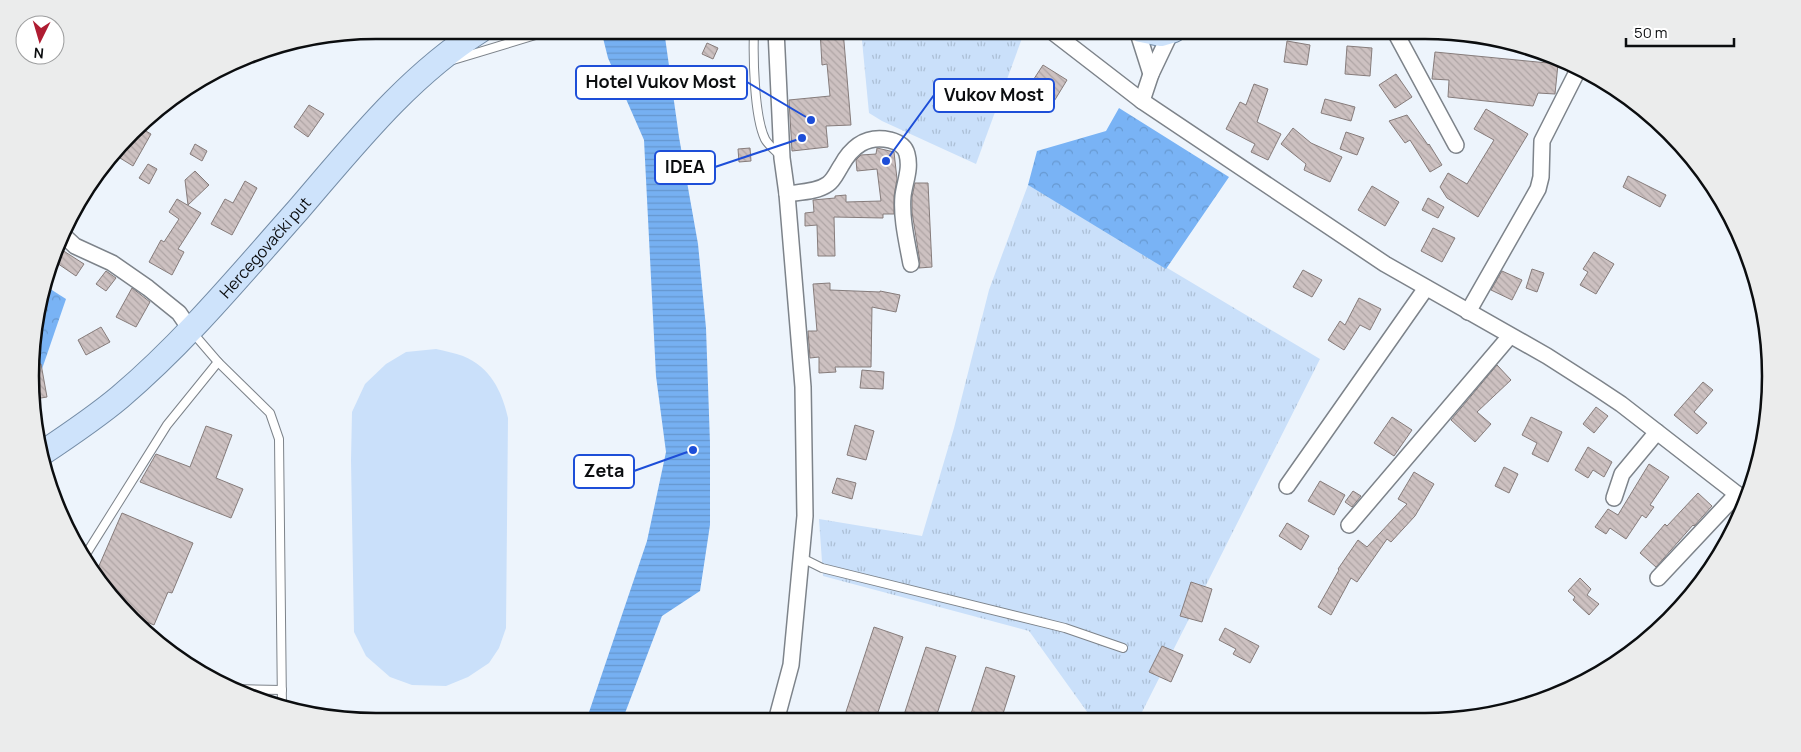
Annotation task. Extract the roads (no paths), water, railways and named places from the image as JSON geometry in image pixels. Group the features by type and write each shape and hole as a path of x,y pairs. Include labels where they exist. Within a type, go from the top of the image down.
{"main road":[{"name":"Hercegovački put","path":"47,450 98,415 121,396 190,329 222,296 384,111 429,67 468,39"}],"street":[{"path":"776,39 782,158 787,194 803,387 805,516 790,665 778,713"},
{"path":"1061,39 1142,101 1358,247 1576,374 1621,404 1740,497"},
{"path":"1140,39 1151,74"},
{"path":"1142,101 1151,74 1169,39"},
{"path":"1399,39 1456,145"},
{"path":"1468,312 1538,189 1541,178 1542,141 1576,75"},
{"path":"787,194 806,192 827,185 834,179 847,156 857,145 881,138 895,141 903,146 907,154 909,172 903,196 905,233 911,264"},
{"path":"68,239 75,246 112,262 148,288 178,314 190,329"},
{"path":"1287,486 1426,288"},
{"path":"1349,525 1510,336"},
{"path":"1614,498 1622,474 1657,432"},
{"path":"1658,578 1739,500"}],"lane":[{"path":"429,67 522,39"},
{"path":"754,39 759,119 765,140 782,158"},
{"path":"190,329 218,362 270,413 279,439 282,700"},
{"path":"88,551 167,425 218,362"},
{"path":"802,558 822,568 1065,628 1123,648"},
{"path":"251,689 282,690"}],"place":[{"name":"Hotel Vukov Most","path":"811,120"},
{"name":"IDEA","path":"802,138"},
{"name":"Vukov Most","path":"886,161"},
{"name":"Zeta","path":"693,450"}]}
